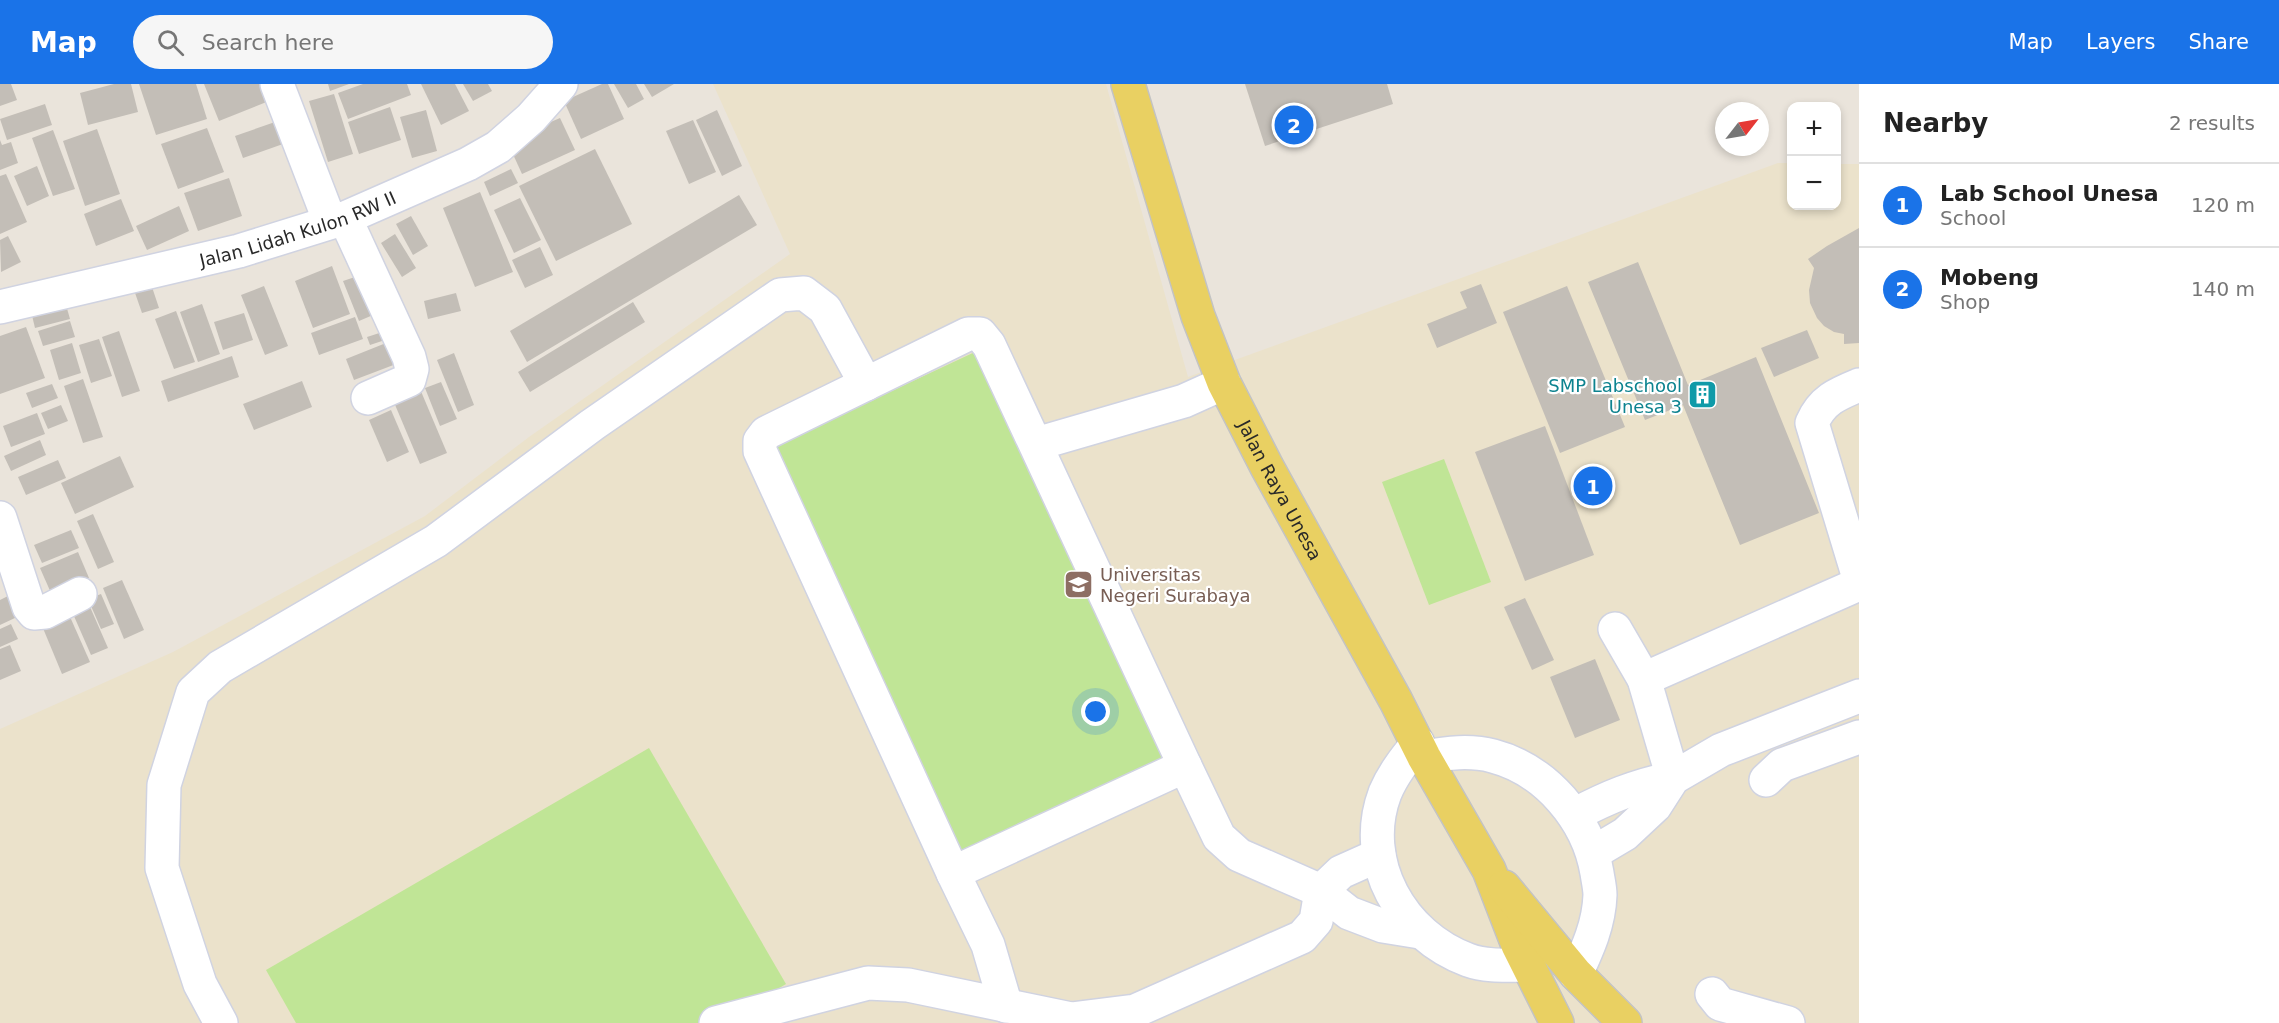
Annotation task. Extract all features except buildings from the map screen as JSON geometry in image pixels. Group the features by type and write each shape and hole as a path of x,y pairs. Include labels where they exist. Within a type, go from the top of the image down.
{"main road":[{"name":"Jalan Raya Unesa","path":"1128,84 1198,316 1224,383 1267,467 1489,870 1528,964 1557,1023"},
{"name":"Jalan Raya Unesa","path":"1489,870 1576,974 1625,1023"}],"street":[{"path":"277,84 338,220 409,357 412,369 408,380 368,398"},
{"name":"Jalan Lidah Kulon RW II","path":"0,307 239,250 338,220 468,164 498,147 531,118 561,84"},
{"path":"221,1023 200,984 162,868 164,785 193,692 220,667 436,542 592,425 780,295 804,293 825,309 866,384"},
{"path":"1006,1005 988,945 760,451 760,441 766,433 968,334 980,333 989,345 1219,837 1239,855 1321,891 1349,913 1383,926 1420,932"},
{"path":"1036,444 1184,401 1224,383"},
{"path":"1859,385 1834,395 1826,401 1817,411 1812,423 1859,578"},
{"path":"0,518 29,607 34,613 45,612 80,594"},
{"path":"1644,679 1859,584"},
{"path":"1593,853 1625,834 1655,806 1673,778 1644,679 1615,629"},
{"path":"1574,815 1641,784 1673,778 1721,750 1859,696"},
{"path":"1766,780 1782,765 1859,737"},
{"path":"1528,964 1499,966 1470,961 1444,950 1420,932 1401,911 1387,885 1379,855 1378,825 1384,794 1398,767 1421,750 1492,756 1524,768 1552,789 1574,815 1593,853 1600,894 1594,936 1576,974"},
{"path":"953,873 1185,766"},
{"path":"716,1023 868,983 908,985 968,1010 1006,1005 1071,1019 1135,1011 1302,937 1316,921 1321,891 1341,872 1379,855"},
{"path":"1712,994 1720,1004 1788,1023"}],"shaded area":[{"name":"Universitas Negeri Surabaya","path":"713,84 1106,84 1188,377 1778,163 1787,163 1787,210 1841,210 1841,164 1859,164 1859,1023 0,1023 0,729 173,652 425,516 529,437 790,254"}],"green space":[{"path":"977,351 1170,762 963,859 770,448"},
{"path":"1444,459 1491,582 1429,605 1382,482"},
{"path":"649,748 786,984 720,1023 296,1023 266,970"}],"place":[{"name":"Mobeng","path":"1294,125"},
{"name":"SMP Labschool Unesa 3","path":"1703,395"},
{"name":"Lab School Unesa","path":"1593,486"},
{"name":"Universitas Negeri Surabaya","path":"1079,584"}]}
